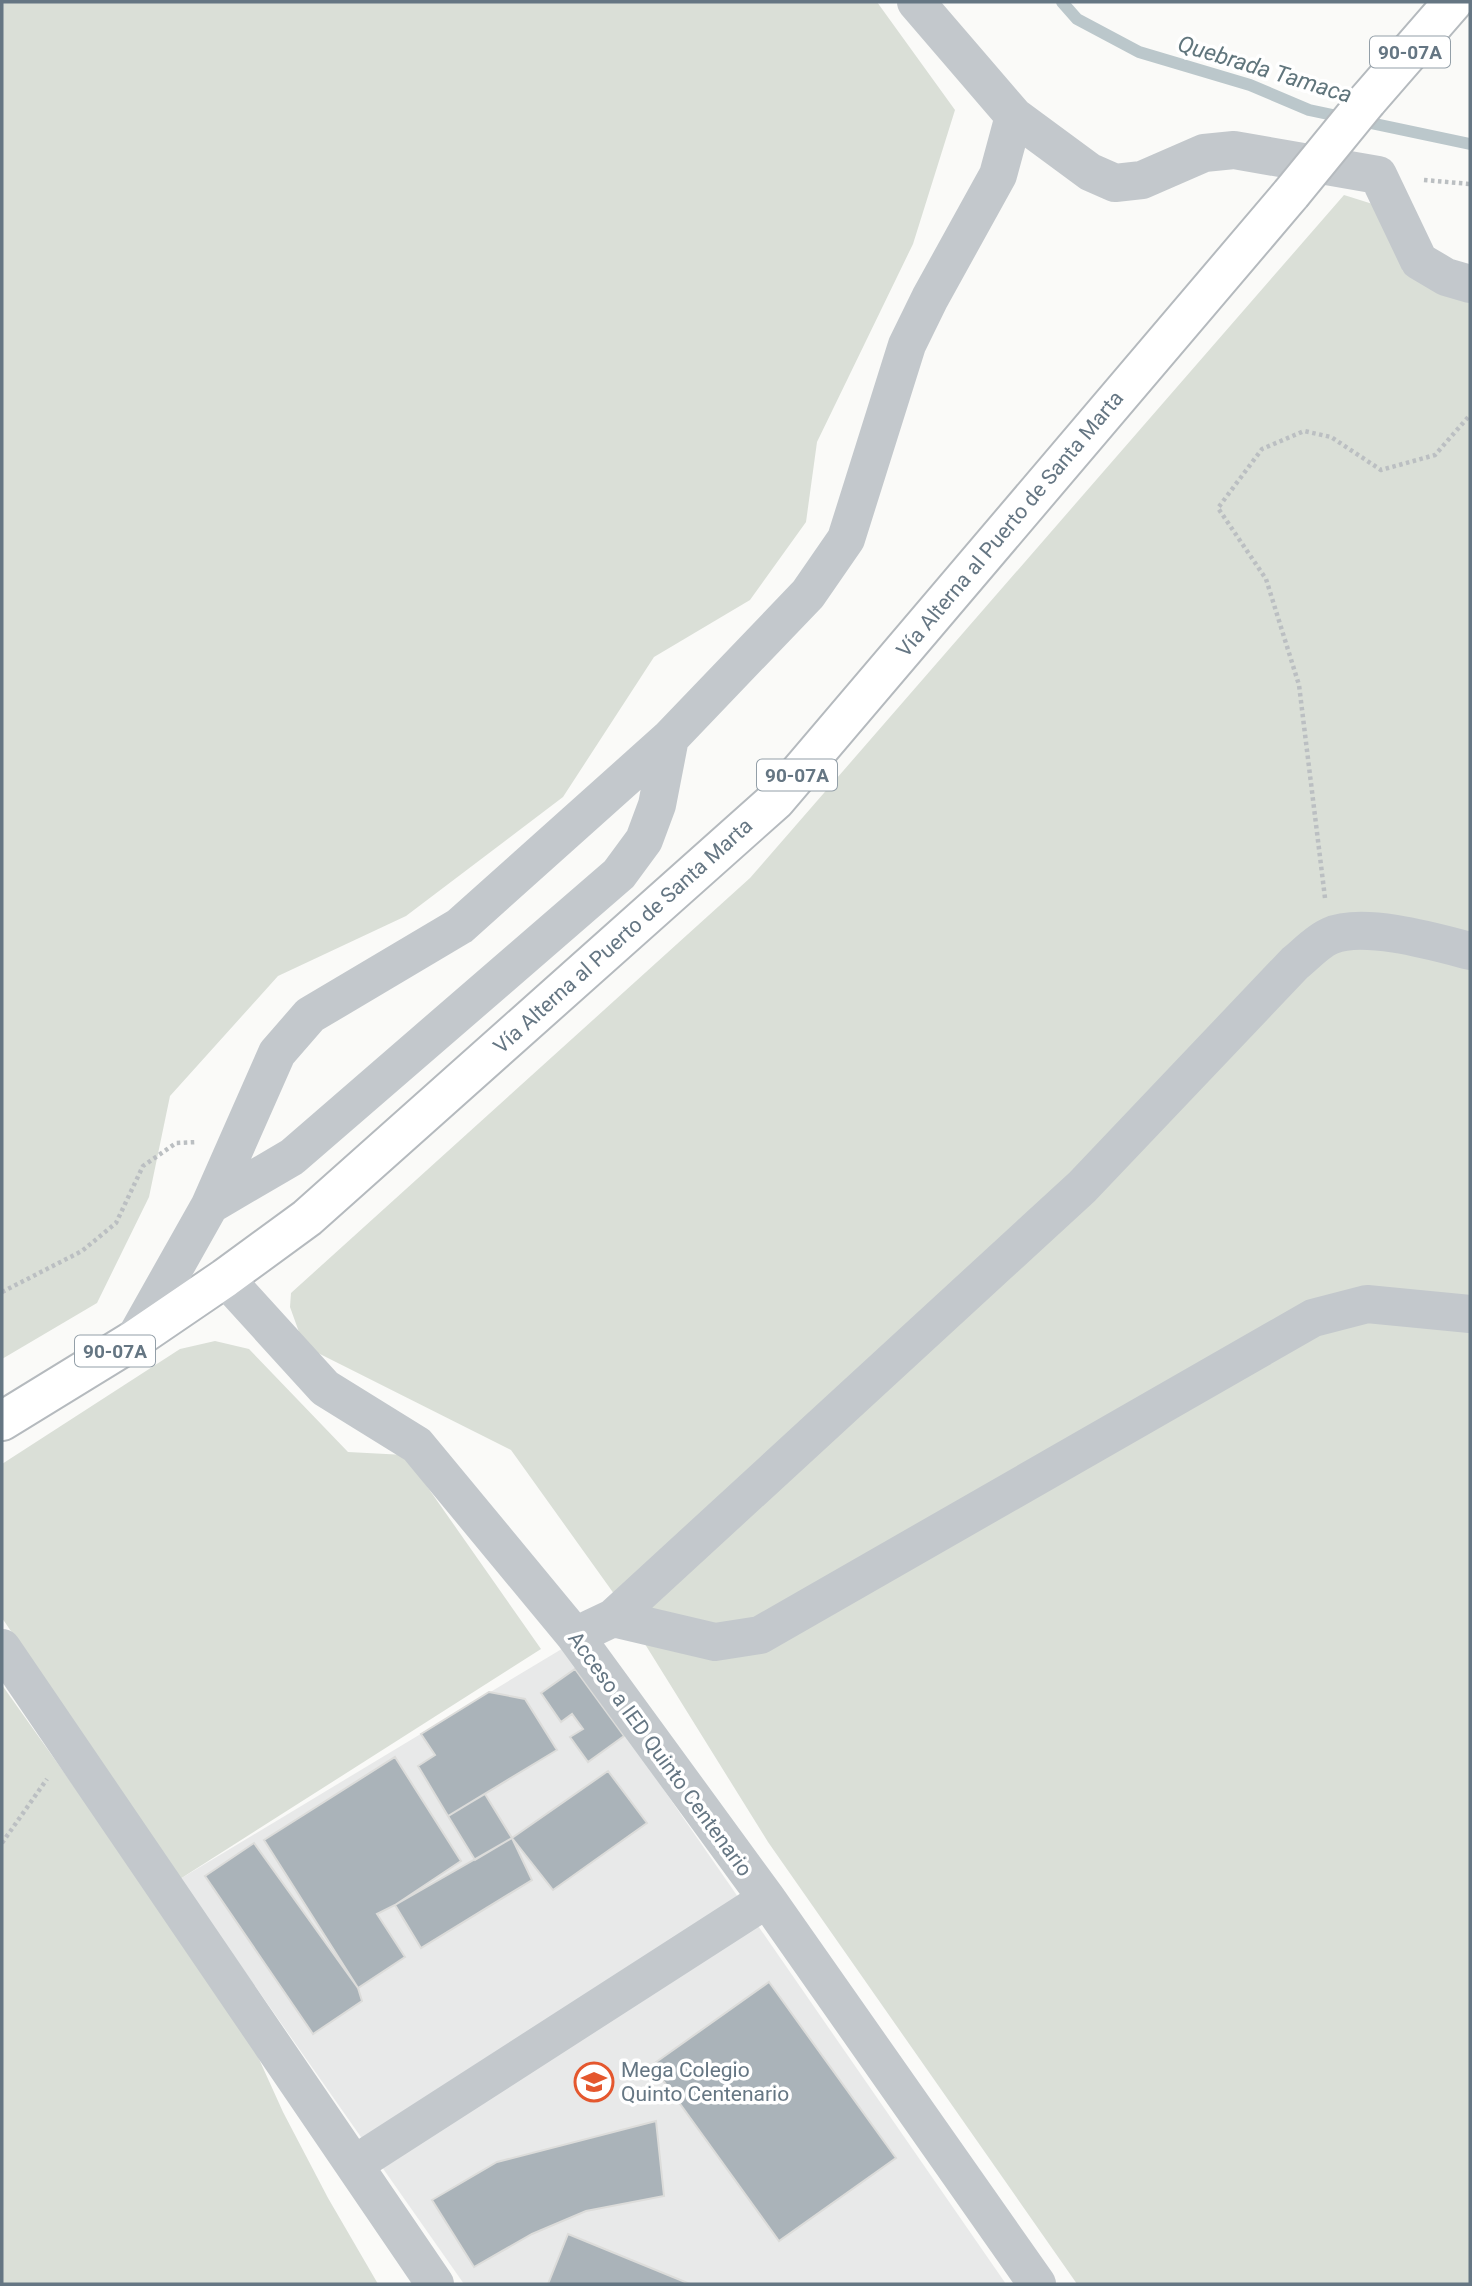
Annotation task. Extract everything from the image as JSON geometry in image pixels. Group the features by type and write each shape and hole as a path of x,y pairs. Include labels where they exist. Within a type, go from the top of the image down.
{"main road":[{"name":"Vía Alterna al Puerto de Santa Marta","path":"2,1421 134,1340 307,1218 776,800 1453,2"}],"street":[{"path":"916,2 1014,116 1090,172 1115,183 1142,180 1204,153 1234,150 1378,175 1419,261 1446,277 1470,284"},
{"path":"134,1340 210,1205 277,1053 310,1015 460,926 670,738 808,594 846,539 907,345 998,175 1014,116"},
{"path":"210,1205 292,1157 619,874 644,840 653,816 670,738"},
{"path":"575,1636 613,1618 1082,1187 1295,963 1330,936 1356,930 1414,936 1470,951"},
{"name":"Acceso a IED Quinto Centenario","path":"225,1278 325,1388 417,1445 575,1636 767,1899 1037,2284"},
{"path":"613,1618 715,1642 760,1635 1313,1318 1367,1304 1470,1314"},
{"path":"2,1648 435,2284"},
{"path":"355,2164 767,1899"}],"path":[{"path":"1330,936 1299,685 1266,579 1218,508 1262,449 1304,431 1331,437 1381,470 1435,455 1470,415"},
{"path":"2,1292 82,1251 116,1223 143,1166 176,1143 240,1141"},
{"path":"2,1843 70,1747"}],"shaded area":[{"path":"2,2 877,2 955,110 913,244 817,442 806,522 750,600 654,657 563,797 406,916 278,976 170,1096 149,1197 97,1303 2,1359"},
{"path":"1344,195 1379,206 1403,271 1470,290 1470,2284 1077,2284 768,1842 612,1591 511,1450 304,1346 290,1307 291,1293 750,878"},
{"path":"215,1341 249,1349 348,1452 405,1455 541,1649 180,1879 2,1618 2,1464 180,1349"},
{"name":"Mega Colegio Quinto Centenario","path":"565,1647 1006,2284 464,2284 180,1879"},
{"path":"2,1685 244,2026 283,2112 328,2198 378,2284 2,2284"}],"building":[{"path":"575,1669 624,1736 588,1762 570,1737 583,1729 572,1714 561,1722 541,1693"},
{"path":"489,1692 525,1699 557,1750 448,1816 418,1766 435,1755 421,1734"},
{"path":"395,1757 461,1861 377,1914 405,1957 358,1988 264,1840"},
{"path":"608,1771 647,1823 553,1890 512,1838"},
{"path":"485,1794 512,1838 475,1860 448,1816"},
{"path":"512,1838 532,1880 421,1948 395,1905"},
{"path":"254,1843 358,1988 362,2001 313,2034 205,1876"},
{"path":"769,1982 896,2158 779,2241 652,2065"},
{"path":"656,2121 664,2196 586,2211 532,2234 474,2267 432,2200 497,2162"},
{"path":"568,2234 690,2284 548,2284"}],"waterway":[{"name":"Quebrada Tamaca","path":"1062,2 1077,19 1139,52 1250,85 1309,110 1470,144"}],"place":[{"name":"Mega Colegio Quinto Centenario","path":"594,2082"}]}
